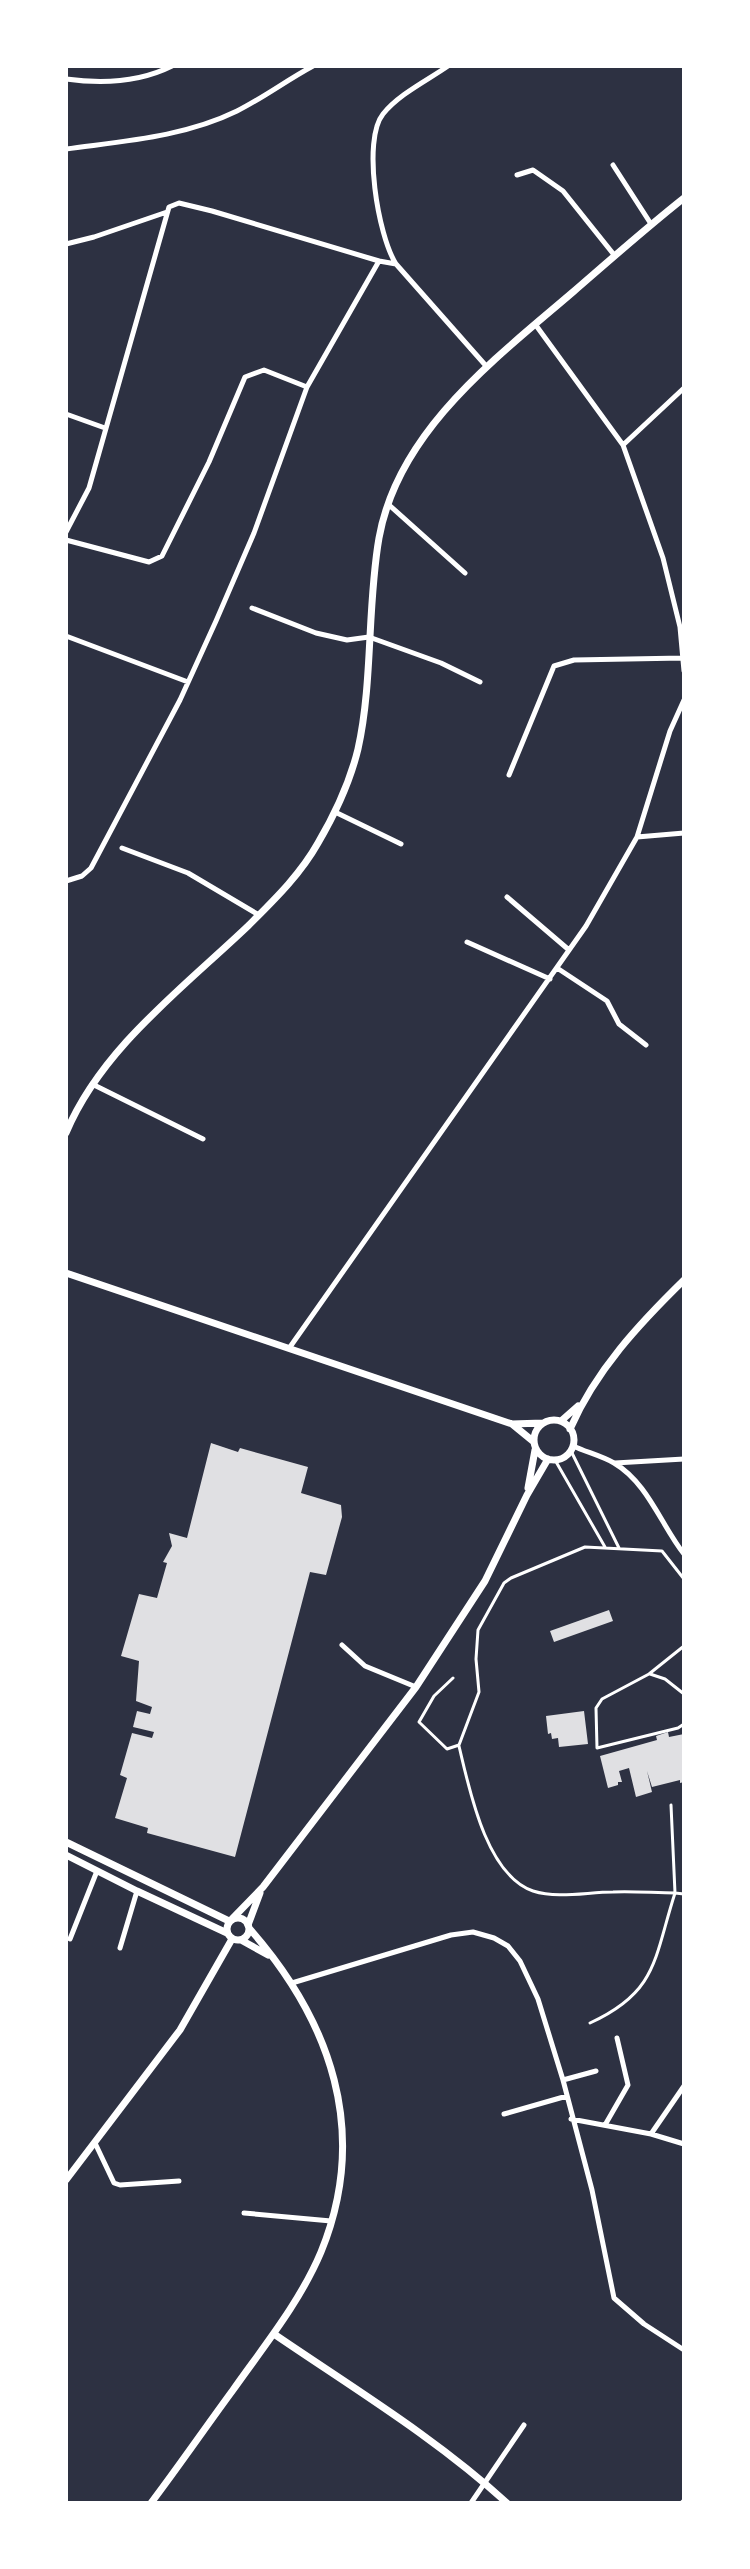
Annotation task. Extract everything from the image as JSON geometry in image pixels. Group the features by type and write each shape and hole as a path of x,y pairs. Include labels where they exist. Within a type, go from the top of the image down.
{"main road":[{"path":"66,1133 91,1084 124,1044 259,915 304,865 335,812 358,748 375,563 387,503 425,436 487,367 684,198"},
{"path":"66,1265 77,1276"},
{"path":"66,1273 512,1424 561,1421 574,1438 572,1449 551,1460 527,1495 485,1581 416,1687 263,1887 230,1920"},
{"path":"570,1429 583,1402 634,1331 684,1280"},
{"path":"561,1421 583,1402"},
{"path":"527,1495 537,1430 543,1423"},
{"path":"512,1424 551,1460"},
{"path":"66,1842 230,1920 241,1918 292,1983 322,2040 339,2097 342,2166 332,2221 320,2254 274,2334 151,2503"},
{"path":"66,1855 270,1957"},
{"path":"233,1937 248,1934 263,1887"},
{"path":"180,1910 186,1899"},
{"path":"66,2180 190,2016 233,1937 230,1920"},
{"path":"274,2334 388,2411 485,2482 507,2503"}],"street":[{"path":"66,79 143,78 172,66"},
{"path":"66,149 189,129 237,111 313,66"},
{"path":"448,66 383,113 374,133 379,216 387,250 396,264 487,367"},
{"path":"613,165 651,224"},
{"path":"517,175 533,170 563,191 615,256"},
{"path":"66,532 89,488 167,212 173,205 179,203 212,211 396,264"},
{"path":"66,244 167,212"},
{"path":"66,881 82,876 91,868 189,682 254,533 307,387 379,261"},
{"path":"535,324 623,445 663,558 680,627 684,671"},
{"path":"66,540 149,562 162,556 209,462 245,377 264,370 307,387"},
{"path":"623,445 684,388"},
{"path":"66,414 105,428"},
{"path":"387,503 465,573"},
{"path":"252,608 316,633 357,641 369,637 441,663 480,682"},
{"path":"66,636 189,682"},
{"path":"509,775 554,666 558,663 683,658"},
{"path":"290,1347 586,926 637,837 670,731 684,700"},
{"path":"335,812 401,844"},
{"path":"637,837 684,833"},
{"path":"122,848 188,873 259,915"},
{"path":"507,897 569,950"},
{"path":"467,942 550,979"},
{"path":"557,968 607,1001 619,1024 646,1045"},
{"path":"91,1084 203,1139"},
{"path":"572,1449 614,1463 684,1459"},
{"path":"614,1463 641,1488 684,1554"},
{"path":"342,1645 365,1666 416,1687"},
{"path":"70,1939 97,1871"},
{"path":"120,1948 137,1891"},
{"path":"292,1983 451,1935 473,1932 494,1938 514,1953 529,1977 563,2080 592,2190 614,2298 644,2324 684,2350"},
{"path":"605,2125 628,2085 617,2038"},
{"path":"563,2080 596,2071"},
{"path":"651,2134 684,2086"},
{"path":"504,2114 567,2096"},
{"path":"571,2119 651,2134 684,2144"},
{"path":"95,2143 114,2183 179,2181"},
{"path":"244,2213 332,2221"},
{"path":"471,2503 524,2425"}],"lane":[{"path":"572,1449 619,1548"},
{"path":"551,1460 606,1549"},
{"path":"684,1579 662,1551 585,1547 519,1572 504,1583 478,1630 476,1659 479,1692 459,1745 471,1800 484,1837 498,1860 519,1884 534,1892 562,1895 611,1892 684,1894"},
{"path":"684,1646 649,1674 599,1703 595,1718 597,1748 684,1724"},
{"path":"649,1674 665,1679 684,1694"},
{"path":"453,1678 434,1696 419,1722 447,1749 459,1745"},
{"path":"590,2023 619,2008 648,1979 675,1893 671,1805"}],"building":[{"path":"211,1443 308,1467 301,1493 341,1505 342,1517 326,1575 310,1572 235,1857 147,1833 148,1828 115,1818 127,1778 120,1775 132,1733 152,1738 154,1732 133,1727 137,1711 150,1714 152,1707 136,1701 139,1661 121,1656 139,1594 157,1598 167,1563 163,1562 172,1546 169,1533 187,1538"},
{"path":"609,1610 613,1621 554,1642 550,1631"},
{"path":"584,1711 588,1744 559,1747 558,1738 552,1739 551,1733 548,1734 546,1716"},
{"path":"668,1732 669,1737 684,1734 684,1782 680,1783 680,1780 652,1787 647,1771 652,1792 636,1797 629,1768 619,1771 622,1782 608,1788 600,1756 657,1740 656,1736"}]}
